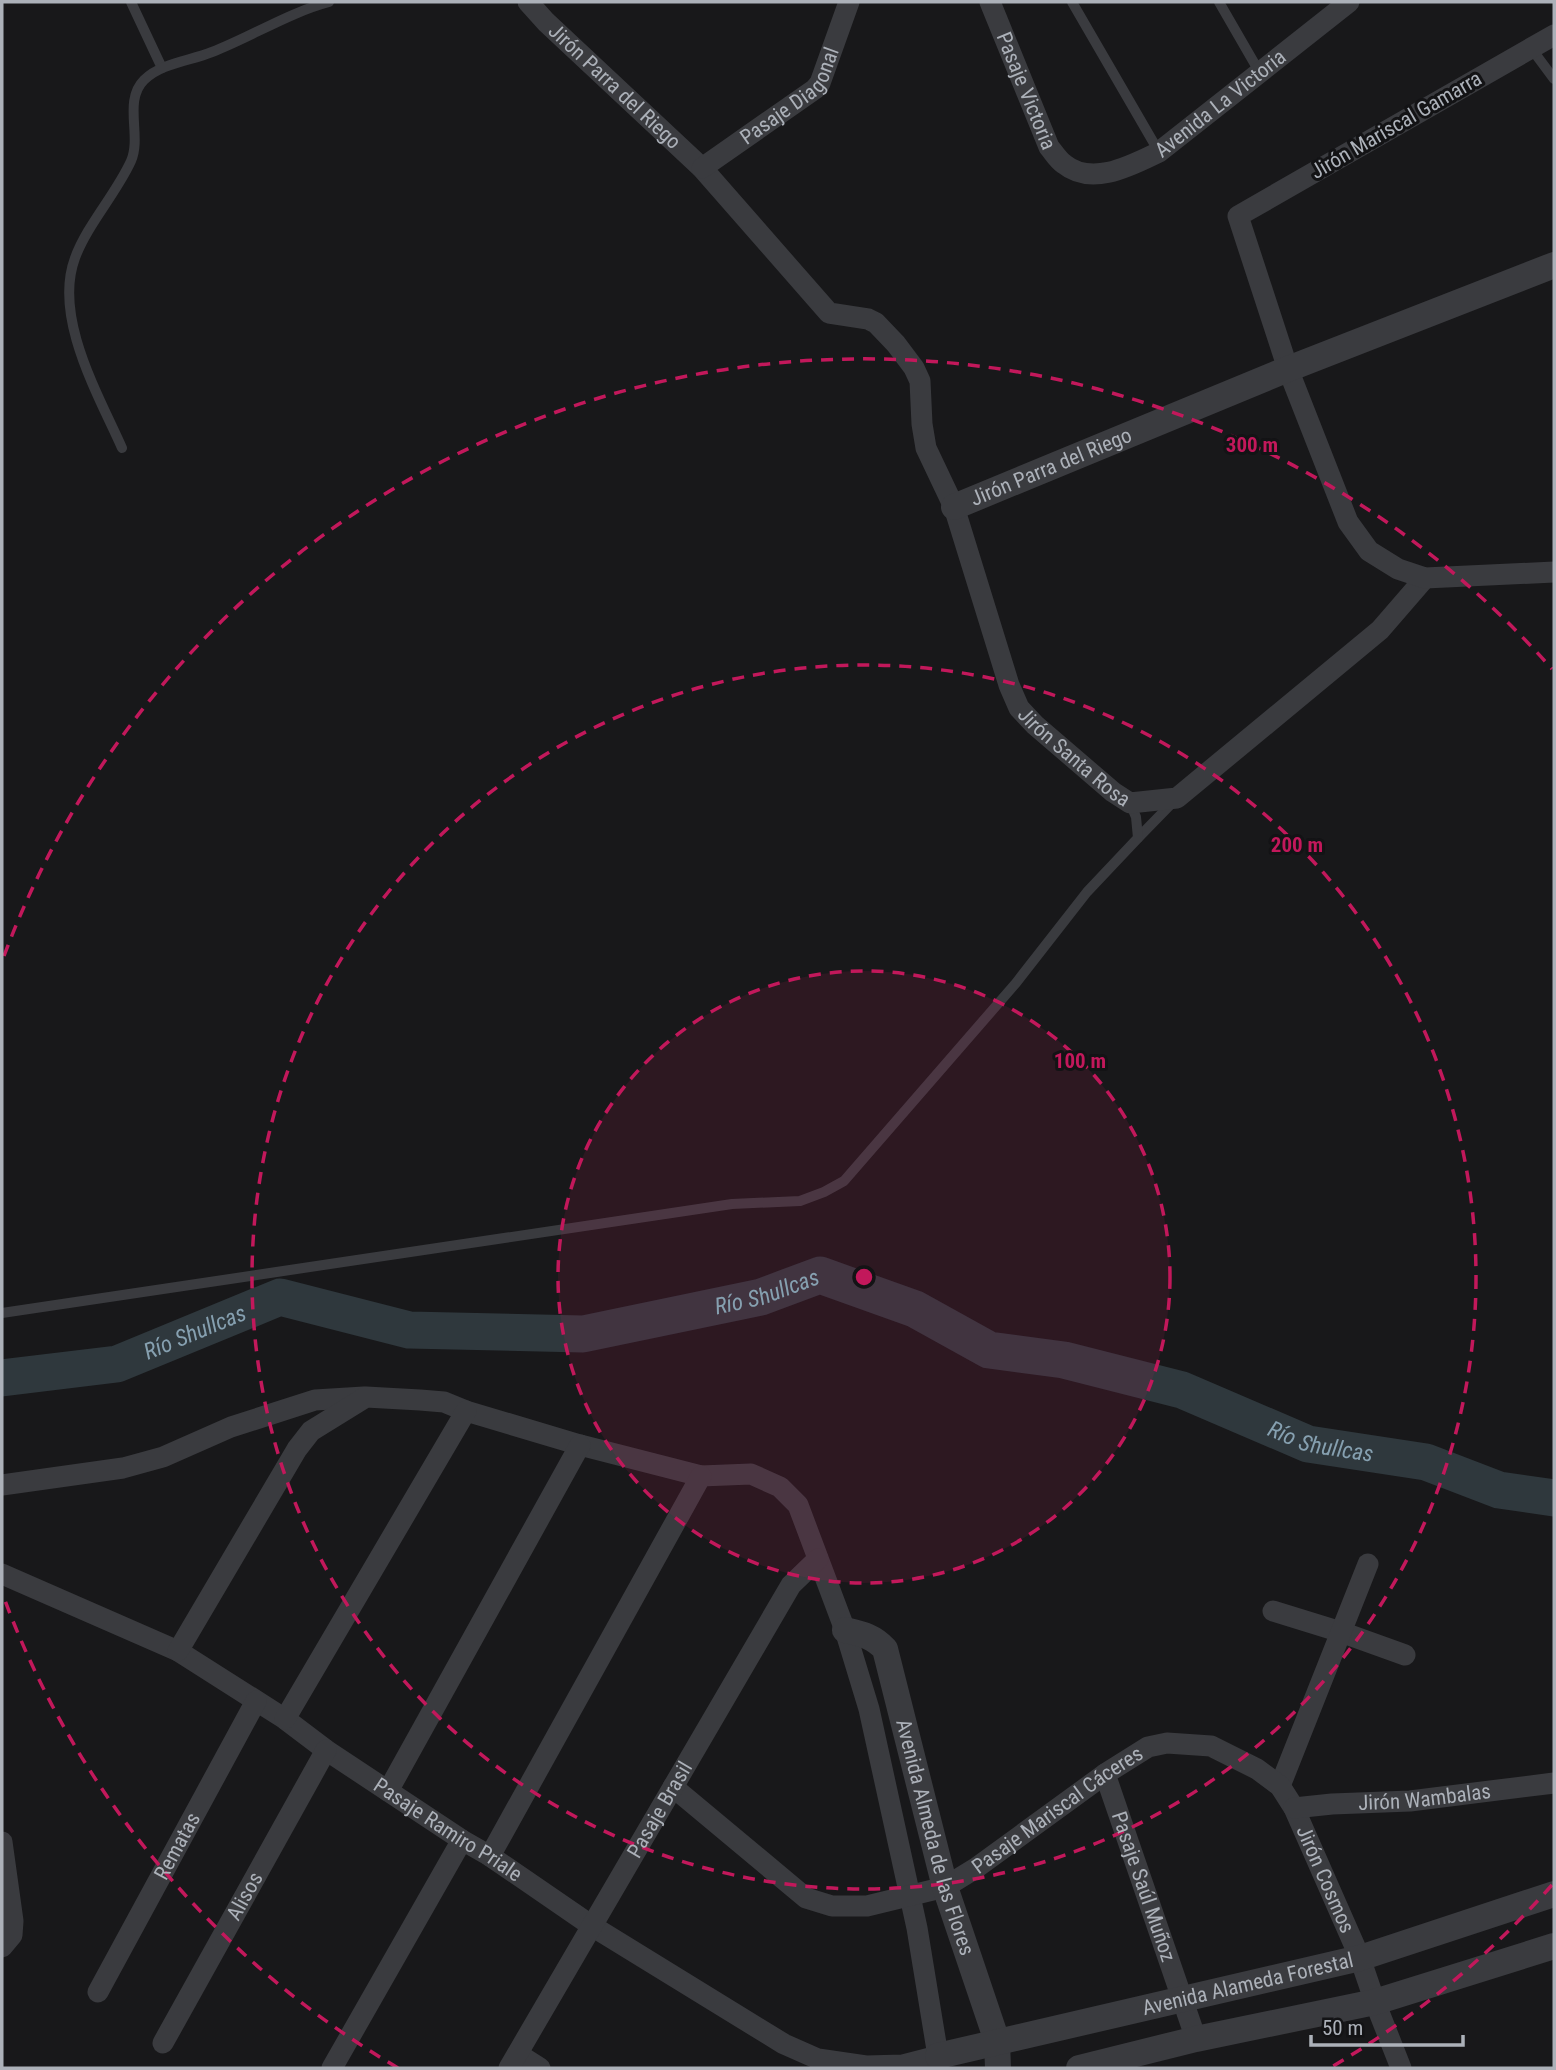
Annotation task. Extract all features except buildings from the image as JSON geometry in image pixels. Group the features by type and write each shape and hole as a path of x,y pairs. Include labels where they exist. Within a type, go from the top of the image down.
{"street":[{"name":"Jirón Parra del Riego","path":"528,2 545,22 702,168 829,313 868,319 876,323 908,360 920,381 926,448 954,507 1288,369 1554,265"},
{"name":"Pasaje Diagonal","path":"702,168 815,89 820,82 849,2"},
{"name":"Pasaje Victoria","path":"990,2 1049,147 1063,164 1077,172"},
{"name":"Avenida La Victoria","path":"1077,172 1101,173 1125,169 1159,152 1349,2"},
{"name":"Jirón Mariscal Gamarra","path":"1288,369 1238,215 1554,35"},
{"path":"1288,369 1348,522 1368,551 1398,569 1424,578 1554,572"},
{"name":"Jirón Santa Rosa","path":"954,507 1009,685 1020,708 1035,726 1113,792 1130,803 1177,798"},
{"path":"1177,798 1380,630 1424,578"},
{"path":"178,1651 297,1449 311,1431 366,1397"},
{"path":"2,1485 122,1468 163,1458 231,1427 315,1400 366,1397 444,1402 466,1412 580,1445 701,1476 490,1856"},
{"path":"285,1719 466,1412"},
{"path":"388,1791 580,1445"},
{"name":"Avenida Almeda de las Flores","path":"701,1476 751,1474 780,1487 798,1504 845,1630 869,1709 911,1895 938,2062"},
{"name":"Pasaje Brasil","path":"514,2061 791,1585 818,1559"},
{"path":"1280,1786 1368,1564"},
{"name":"Pasaje Ramiro Priale","path":"2,1574 178,1651 285,1719 326,1750 592,1926 784,2044 818,2059 866,2066 938,2062"},
{"path":"1273,1611 1405,1655"},
{"name":"Avenida Almeda de las Flores","path":"845,1630 866,1634 885,1649 945,1887 997,2041 998,2068"},
{"name":"Rematas","path":"98,1992 256,1701"},
{"name":"Pasaje Mariscal Cáceres","path":"673,1787 806,1898 832,1906 867,1906 945,1887 1105,1774 1148,1747 1167,1743 1211,1746 1257,1769 1280,1786"},
{"name":"Alisos","path":"163,2043 326,1750"},
{"name":"Pasaje Saúl Muñoz","path":"1105,1774 1196,2039"},
{"name":"Jirón Wambalas","path":"1294,1808 1409,1801 1554,1783"},
{"name":"Jirón Cosmos","path":"1280,1786 1294,1808 1360,1958 1401,2068"},
{"path":"331,2068 462,1840"},
{"path":"2,1842 13,1921 12,1935 2,1947"},
{"name":"Avenida Alameda Forestal","path":"938,2062 997,2041 1360,1958 1554,1894"},
{"name":"Avenida Alameda Forestal","path":"1079,2068 1196,2039 1375,2002 1554,1946"},
{"path":"514,2061 540,2068"}],"lane":[{"path":"131,2 162,68"},
{"path":"122,448 77,346 71,323 71,276 74,259 131,160 135,145 135,94 141,83 162,68 211,53 329,2"},
{"path":"1072,2 1159,152"},
{"path":"1219,2 1260,73"},
{"path":"1531,48 1554,79"},
{"path":"2,1313 732,1204 800,1201 824,1192 844,1181 1016,983 1087,892 1177,798"},
{"path":"1130,803 1136,817 1138,838"}],"waterway":[{"name":"Río Shullcas","path":"2,1378 117,1364 280,1297 409,1330 583,1334 761,1297 820,1275 915,1309 989,1350 1064,1360 1182,1390 1308,1444 1426,1462 1499,1490 1554,1498"}]}
